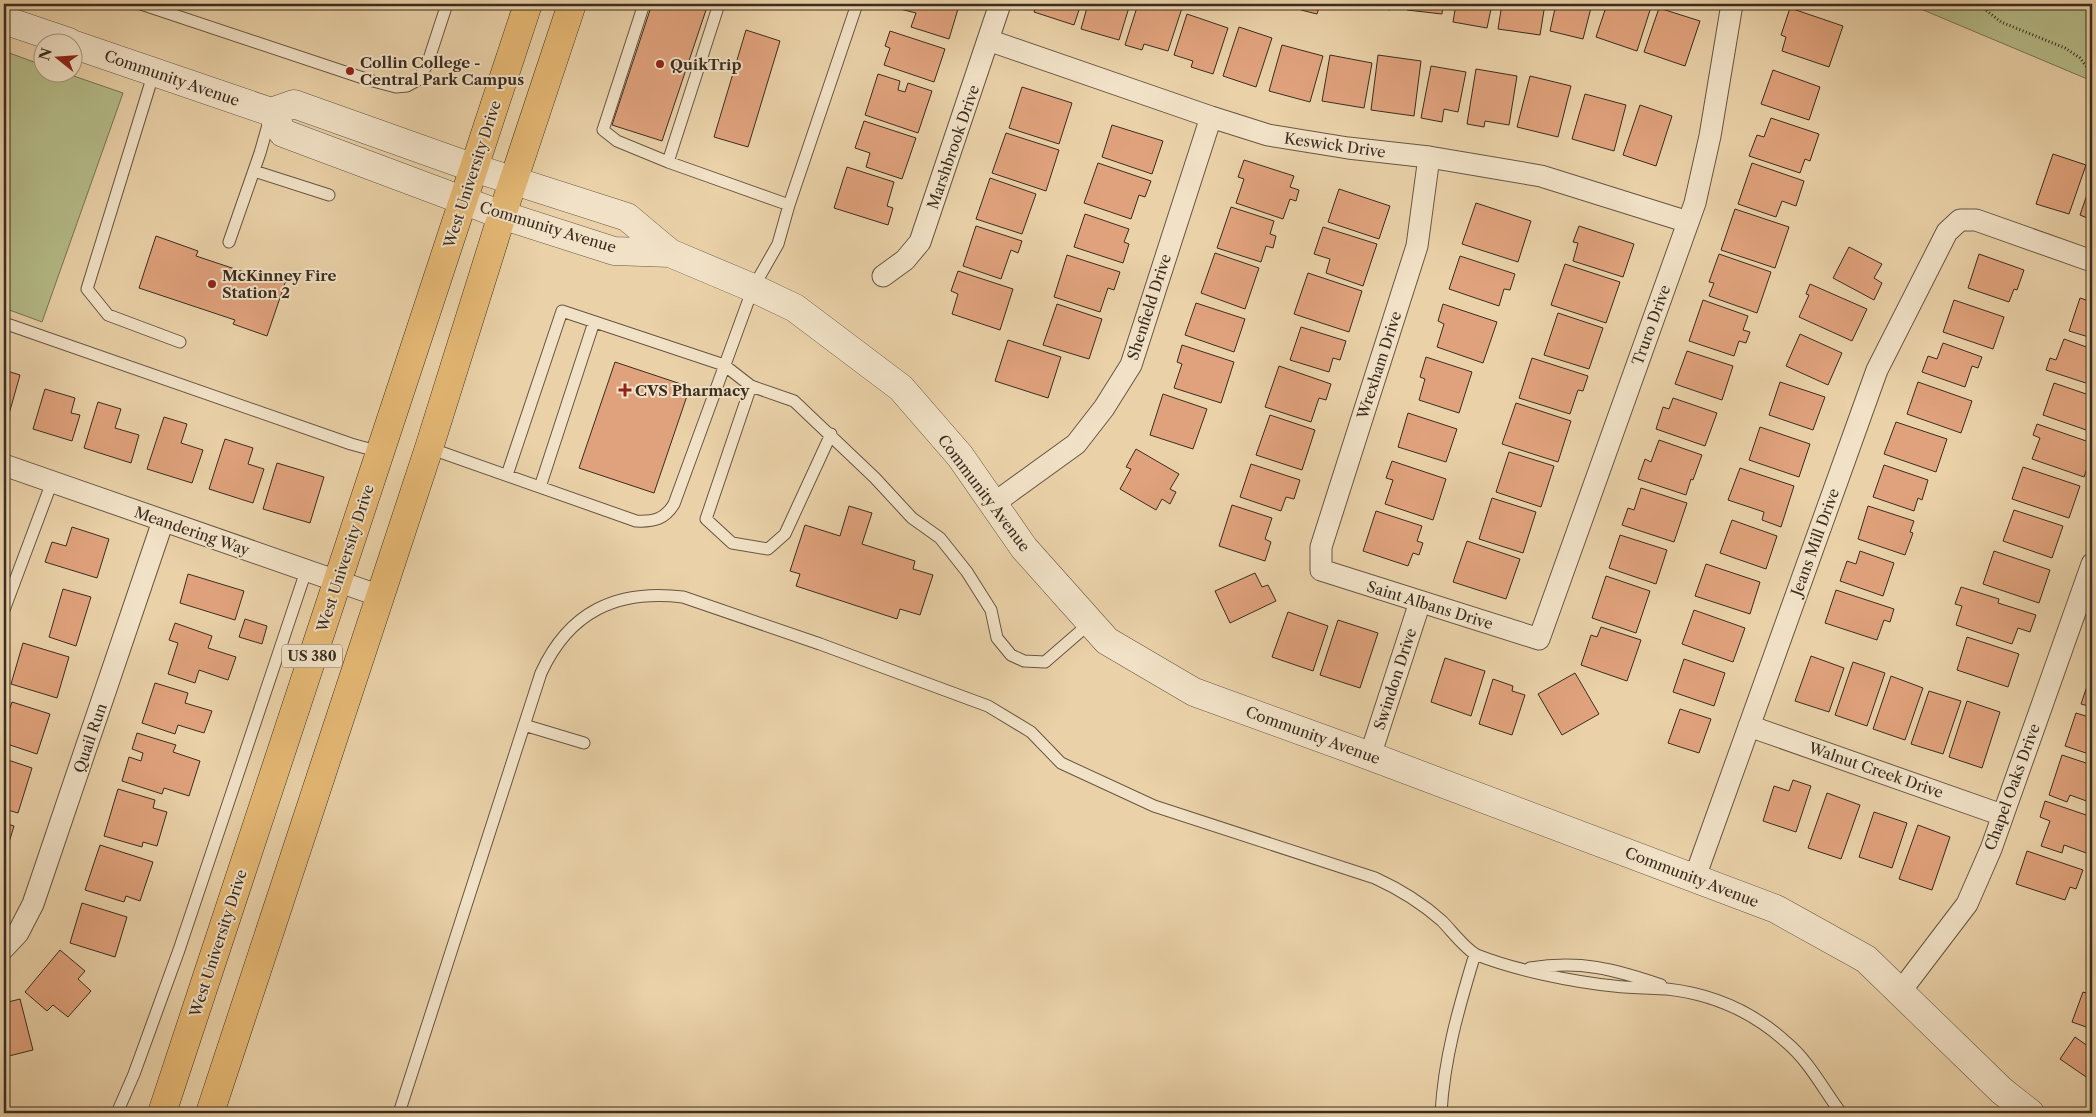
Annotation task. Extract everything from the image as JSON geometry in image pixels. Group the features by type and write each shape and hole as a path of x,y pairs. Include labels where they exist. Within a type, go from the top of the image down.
{"highway":[{"name":"West University Drive","path":"162,1113 528,4"},
{"name":"US 380","path":"210,1113 429,448 502,215 572,4"}],"street":[{"name":"Marshbrook Drive","path":"883,276 905,260 920,242 1000,4"},
{"name":"Truro Drive","path":"1539,639 1695,203 1710,136 1732,4"},
{"path":"7,15 46,32"},
{"name":"Keswick Drive","path":"988,40 1211,118 1268,135 1348,148 1429,157 1541,176 1688,222"},
{"name":"Community Avenue","path":"82,47 271,112 294,104 474,168 627,217 670,253 754,288 794,308 901,388 960,456 1024,548 1107,641 1194,692 1370,756 1776,909 1866,959 2002,1091 2030,1113"},
{"name":"Community Avenue","path":"271,112 283,133 502,215 614,250 670,253"},
{"name":"Shenfield Drive","path":"993,504 1076,444 1104,408 1131,365 1211,118"},
{"name":"Wrexham Drive","path":"1321,570 1321,548 1417,246 1429,157"},
{"name":"Jeans Mill Drive","path":"1694,877 1877,370 1947,232 1960,220 1976,220 2092,260"},
{"name":"Meandering Way","path":"4,465 380,596"},
{"name":"Quail Run","path":"4,948 18,933 33,904 163,521"},
{"name":"Chapel Oaks Drive","path":"1900,992 1968,904 2092,564"},
{"name":"Saint Albans Drive","path":"1321,570 1539,639"},
{"name":"Swindon Drive","path":"1370,756 1420,602"},
{"name":"Walnut Creek Drive","path":"1749,726 2002,815"}],"lane":[{"path":"140,4 396,88 407,86 418,80 427,65 447,4"},
{"path":"644,4 603,130 617,141 668,162 789,205"},
{"path":"668,162 719,4"},
{"path":"429,448 636,520 654,521 669,513 754,288 778,244 789,205 857,4"},
{"path":"154,72 87,289 108,315 180,342"},
{"path":"229,242 254,171 271,112"},
{"path":"254,171 329,195"},
{"path":"507,475 562,311 724,365 751,386 794,401 831,434 912,518 940,538 967,572 991,610 997,638 1011,655 1024,661 1045,662 1090,623"},
{"path":"540,487 594,322"},
{"path":"4,323 351,444 380,452"},
{"path":"751,386 706,519 732,543 768,549 785,534 831,434"},
{"path":"4,610 52,482"},
{"path":"117,1113 134,1074 179,950 306,571"},
{"path":"399,1113 541,673 552,651 565,634 580,620 598,608 621,600 662,595 683,597 820,644 988,706 1030,732 1061,763 1154,806 1375,878 1398,889 1422,905 1475,954 1526,969 1614,986 1679,991 1726,1003 1772,1030 1801,1056 1841,1113"},
{"path":"524,725 584,743"},
{"path":"1441,1113 1452,1032 1475,954"},
{"path":"1526,969 1549,965 1580,964 1631,975 1679,991"},
{"path":"4,1112 9,1113"}],"path":[{"path":"1978,4 2001,22 2065,48 2080,58 2092,74"}],"green space":[{"path":"1909,4 2092,4 2092,81"},
{"path":"4,51 32,61 32,82 82,82 82,79 123,93 42,322 4,308"}],"building":[{"name":"QuikTrip","path":"652,4 708,4 662,141 612,125"},
{"path":"902,4 954,4 953,7 958,9 949,39 911,27 916,13 900,9"},
{"path":"1036,4 1081,4 1074,25 1034,12"},
{"path":"1088,4 1130,4 1119,40 1081,29"},
{"path":"1138,4 1183,5 1168,51 1144,44 1142,50 1125,45"},
{"path":"1303,4 1320,4 1317,14 1301,10"},
{"path":"1365,4 1392,4 1390,10"},
{"path":"1407,4 1443,4 1442,14 1407,10"},
{"path":"1456,4 1492,4 1487,28 1453,22"},
{"path":"1502,4 1545,4 1540,35 1498,29"},
{"path":"1556,4 1592,4 1583,39 1550,31"},
{"path":"1607,4 1640,4 1651,7 1637,51 1596,37"},
{"path":"1659,8 1700,21 1685,66 1644,52"},
{"path":"1790,8 1843,26 1829,67 1782,51 1786,37 1781,35"},
{"path":"1187,14 1228,28 1213,74 1191,67 1193,61 1174,55"},
{"path":"1239,27 1272,38 1256,87 1223,76"},
{"path":"746,30 780,41 748,147 714,137"},
{"path":"890,31 945,49 934,82 884,65 890,48 885,46"},
{"path":"1282,45 1323,56 1310,102 1269,91"},
{"path":"1330,55 1372,63 1364,108 1322,101"},
{"path":"1378,55 1421,61 1414,116 1371,110"},
{"path":"1431,66 1466,72 1458,112 1444,109 1442,122 1421,118"},
{"path":"1476,69 1517,76 1509,125 1485,121 1484,127 1467,124"},
{"path":"1773,70 1820,87 1809,120 1761,104"},
{"path":"878,74 900,81 898,90 905,92 908,83 932,91 918,133 865,115"},
{"path":"1530,76 1571,86 1558,137 1517,127"},
{"path":"1022,87 1072,103 1059,144 1009,128"},
{"path":"1585,94 1626,105 1614,151 1572,139"},
{"path":"1640,105 1672,116 1656,166 1623,155"},
{"path":"1771,118 1819,134 1810,161 1805,159 1800,173 1749,156 1757,135 1764,137"},
{"path":"864,121 916,138 902,179 866,167 870,153 855,148"},
{"path":"1112,125 1163,141 1152,174 1102,157"},
{"path":"1006,133 1059,150 1046,191 992,173"},
{"path":"2053,154 2086,165 2069,214 2036,204"},
{"path":"1244,160 1294,176 1290,187 1299,190 1296,201 1290,199 1283,219 1236,203 1244,179 1238,177"},
{"path":"1098,163 1151,181 1145,197 1139,195 1131,219 1084,203"},
{"path":"1752,163 1804,181 1796,206 1782,201 1776,217 1738,204"},
{"path":"847,167 894,182 887,206 893,208 888,225 834,208"},
{"path":"990,178 1036,194 1022,234 976,219"},
{"path":"2092,180 2092,220 2080,215"},
{"path":"1339,189 1390,206 1379,239 1328,222"},
{"path":"1476,203 1531,221 1518,262 1462,244"},
{"path":"1231,207 1274,221 1270,234 1276,236 1273,248 1266,246 1261,262 1217,248"},
{"path":"1735,209 1789,227 1775,268 1721,250"},
{"path":"1085,214 1129,229 1124,242 1129,244 1123,263 1074,247"},
{"path":"976,226 1022,241 1018,253 1011,250 1001,279 963,266"},
{"path":"1579,226 1634,244 1623,277 1573,261 1578,243 1573,242"},
{"path":"1323,227 1377,244 1363,286 1326,273 1330,259 1314,254"},
{"name":"McKinney Fire Station 2","path":"156,236 198,251 196,256 250,274 252,269 286,280 267,336 233,324 235,320 139,288"},
{"path":"1849,247 1882,264 1874,278 1882,283 1874,300 1833,278"},
{"path":"1215,253 1259,268 1245,309 1201,293"},
{"path":"1719,254 1771,272 1757,313 1709,296 1714,283 1709,282"},
{"path":"1979,254 2024,270 2017,290 2014,289 2009,302 1968,288"},
{"path":"1067,255 1120,272 1114,290 1108,288 1100,312 1054,297"},
{"path":"1460,256 1515,274 1510,290 1504,289 1499,306 1449,289"},
{"path":"1565,264 1620,282 1606,323 1551,305"},
{"path":"958,271 1013,289 1000,330 952,314 958,294 951,291"},
{"path":"1308,273 1362,291 1349,332 1294,314"},
{"path":"1810,284 1867,309 1852,341 1799,317 1809,295 1806,294"},
{"path":"2080,298 2092,302 2092,338 2069,331"},
{"path":"1703,300 1748,316 1743,330 1750,332 1746,343 1739,341 1734,356 1689,341"},
{"path":"1954,300 2004,317 1993,349 1943,332"},
{"path":"1196,303 1245,319 1234,352 1185,335"},
{"path":"1057,304 1102,319 1089,359 1043,345"},
{"path":"1443,304 1497,322 1483,363 1437,347 1444,324 1438,321"},
{"path":"1558,313 1603,328 1589,369 1544,355"},
{"path":"1301,327 1346,341 1340,360 1333,358 1329,372 1290,360"},
{"path":"1800,334 1842,353 1828,385 1786,366"},
{"path":"2064,339 2092,349 2092,385 2046,370 2050,358 2056,360"},
{"path":"1008,340 1061,357 1048,398 995,381"},
{"path":"1943,343 1982,357 1978,368 1972,366 1965,387 1922,372 1928,356 1937,359"},
{"path":"1182,345 1234,362 1221,403 1174,388 1182,364 1177,362"},
{"path":"1687,351 1733,366 1722,400 1675,384"},
{"path":"1426,357 1472,372 1459,413 1419,400 1425,379 1420,377"},
{"path":"1532,358 1588,376 1583,391 1578,390 1570,414 1519,398"},
{"name":"CVS Pharmacy","path":"615,362 690,387 654,493 579,468"},
{"path":"1279,366 1331,384 1326,400 1319,398 1311,422 1265,407"},
{"path":"4,370 20,375 9,414 4,412"},
{"path":"1780,382 1825,397 1813,430 1769,415"},
{"path":"1918,382 1972,401 1961,433 1907,414"},
{"path":"2054,383 2092,396 2092,432 2043,415"},
{"path":"45,389 75,398 71,413 80,415 72,441 33,429"},
{"path":"1163,394 1207,409 1193,449 1150,435"},
{"path":"1673,398 1717,413 1705,446 1656,429 1663,407 1669,409"},
{"path":"98,402 121,409 115,428 139,435 131,463 84,448"},
{"path":"1516,403 1571,421 1558,462 1502,444"},
{"path":"1408,413 1457,429 1446,462 1398,447"},
{"path":"1270,415 1315,430 1302,470 1256,455"},
{"path":"164,417 187,424 181,443 203,450 192,483 147,469"},
{"path":"1896,422 1947,439 1936,472 1884,454"},
{"path":"2037,424 2092,443 2092,454 2084,477 2032,459 2040,438 2033,435"},
{"path":"1760,427 1810,444 1799,477 1749,460"},
{"path":"225,439 253,448 248,464 264,469 253,503 209,489"},
{"path":"1659,440 1702,455 1686,495 1638,479 1645,459 1651,462"},
{"path":"1136,449 1179,474 1170,489 1176,492 1170,504 1162,499 1156,510 1120,489 1131,469 1126,467"},
{"path":"1509,452 1554,466 1541,507 1496,492"},
{"path":"1392,461 1446,479 1433,520 1385,504 1393,480 1386,478"},
{"path":"277,463 324,477 310,523 263,509"},
{"path":"1251,464 1300,480 1294,499 1286,497 1281,511 1240,497"},
{"path":"1884,465 1928,480 1922,500 1918,498 1914,511 1873,497"},
{"path":"2023,467 2080,486 2069,518 2012,499"},
{"path":"1740,468 1794,486 1781,527 1762,520 1764,512 1728,500"},
{"path":"1641,488 1687,503 1674,542 1622,525 1628,508 1634,510"},
{"path":"1492,498 1536,512 1523,553 1479,539"},
{"path":"1232,505 1272,518 1265,539 1271,542 1265,561 1219,546"},
{"path":"849,506 872,513 862,544 915,561 913,569 933,575 920,615 900,609 897,619 796,586 800,574 790,571 805,525 840,536"},
{"path":"1868,506 1914,521 1910,532 1913,533 1905,555 1858,539"},
{"path":"2014,510 2063,526 2052,558 2003,541"},
{"path":"1376,511 1422,526 1417,541 1423,543 1419,555 1413,553 1408,566 1363,551"},
{"path":"1732,520 1777,536 1766,569 1720,553"},
{"path":"72,527 109,539 97,578 45,562 52,542 66,546"},
{"path":"1620,535 1667,550 1656,584 1609,568"},
{"path":"1467,541 1520,559 1506,599 1453,582"},
{"path":"1860,551 1894,563 1883,596 1840,581 1847,561 1856,564"},
{"path":"1994,551 2050,570 2039,603 1983,584"},
{"path":"1706,564 1760,582 1750,614 1695,596"},
{"path":"1255,573 1262,587 1268,585 1276,601 1230,623 1215,591"},
{"path":"188,574 244,591 235,620 180,603"},
{"path":"1606,576 1650,591 1636,633 1592,618"},
{"path":"1961,587 1999,599 1998,603 2036,615 2030,632 2018,628 2012,644 1956,625 1962,606 1955,604"},
{"path":"63,589 91,597 76,646 49,637"},
{"path":"1836,590 1894,609 1890,622 1884,620 1877,640 1825,623"},
{"path":"1694,610 1745,628 1733,662 1682,644"},
{"path":"1288,612 1328,626 1313,671 1272,657"},
{"path":"245,619 267,626 262,644 239,637"},
{"path":"1338,620 1378,633 1360,688 1320,675"},
{"path":"175,623 212,636 208,648 236,657 228,680 199,670 195,683 168,674 178,643 169,640"},
{"path":"1601,627 1641,640 1627,681 1581,665 1591,635 1597,637"},
{"path":"1967,637 2019,654 2008,687 1957,670"},
{"path":"23,643 69,657 57,698 11,684"},
{"path":"1811,656 1844,668 1829,712 1795,701"},
{"path":"1445,658 1485,671 1471,716 1431,702"},
{"path":"1684,659 1725,673 1714,706 1673,692"},
{"path":"1853,662 1885,673 1867,726 1835,715"},
{"path":"2092,671 2092,707 2081,704"},
{"path":"1575,673 1599,714 1562,735 1538,694"},
{"path":"1891,676 1923,688 1905,740 1873,729"},
{"path":"1493,679 1513,686 1512,691 1525,695 1512,735 1479,724"},
{"path":"155,683 188,693 185,703 212,711 204,733 178,725 175,734 142,723"},
{"path":"1929,691 1961,701 1943,754 1911,744"},
{"path":"1967,701 2000,712 1982,768 1949,757"},
{"path":"12,702 50,714 37,754 4,743 4,719 6,719"},
{"path":"1680,709 1711,719 1699,753 1668,743"},
{"path":"2076,713 2092,718 2092,755 2065,746"},
{"path":"137,733 176,745 173,752 200,761 189,796 164,788 162,794 122,781 129,757 141,761 143,753 132,749"},
{"path":"2062,755 2092,765 2092,803 2070,795 2067,802 2049,795"},
{"path":"8,760 32,768 18,813 4,809 4,775"},
{"path":"1793,780 1811,786 1796,832 1763,821 1774,786 1789,791"},
{"path":"118,789 155,800 153,808 167,812 157,846 143,842 142,847 104,836"},
{"path":"1827,793 1860,805 1841,859 1808,848"},
{"path":"2045,801 2092,817 2092,855 2064,845 2062,853 2041,846 2050,821 2040,817"},
{"path":"1874,812 1907,823 1892,868 1859,857"},
{"path":"4,823 14,826 4,859"},
{"path":"1918,825 1950,837 1932,890 1899,879"},
{"path":"100,845 153,862 140,901 126,896 124,902 85,890"},
{"path":"2027,851 2083,870 2076,889 2070,887 2065,900 2016,884"},
{"path":"82,903 127,917 115,957 70,943"},
{"path":"60,950 85,971 78,979 91,991 68,1017 53,1005 47,1011 25,992"},
{"path":"2092,968 2092,987 2087,985"},
{"path":"2083,992 2092,995 2092,1029 2072,1022"},
{"path":"20,999 33,1050 9,1056 4,1037 4,1003"},
{"path":"2075,1037 2092,1049 2092,1081 2060,1059"}],"place":[{"name":"QuikTrip","path":"660,64"},
{"name":"Collin College - Central Park Campus","path":"350,71"},
{"name":"McKinney Fire Station 2","path":"212,284"},
{"name":"CVS Pharmacy","path":"625,390"}]}
